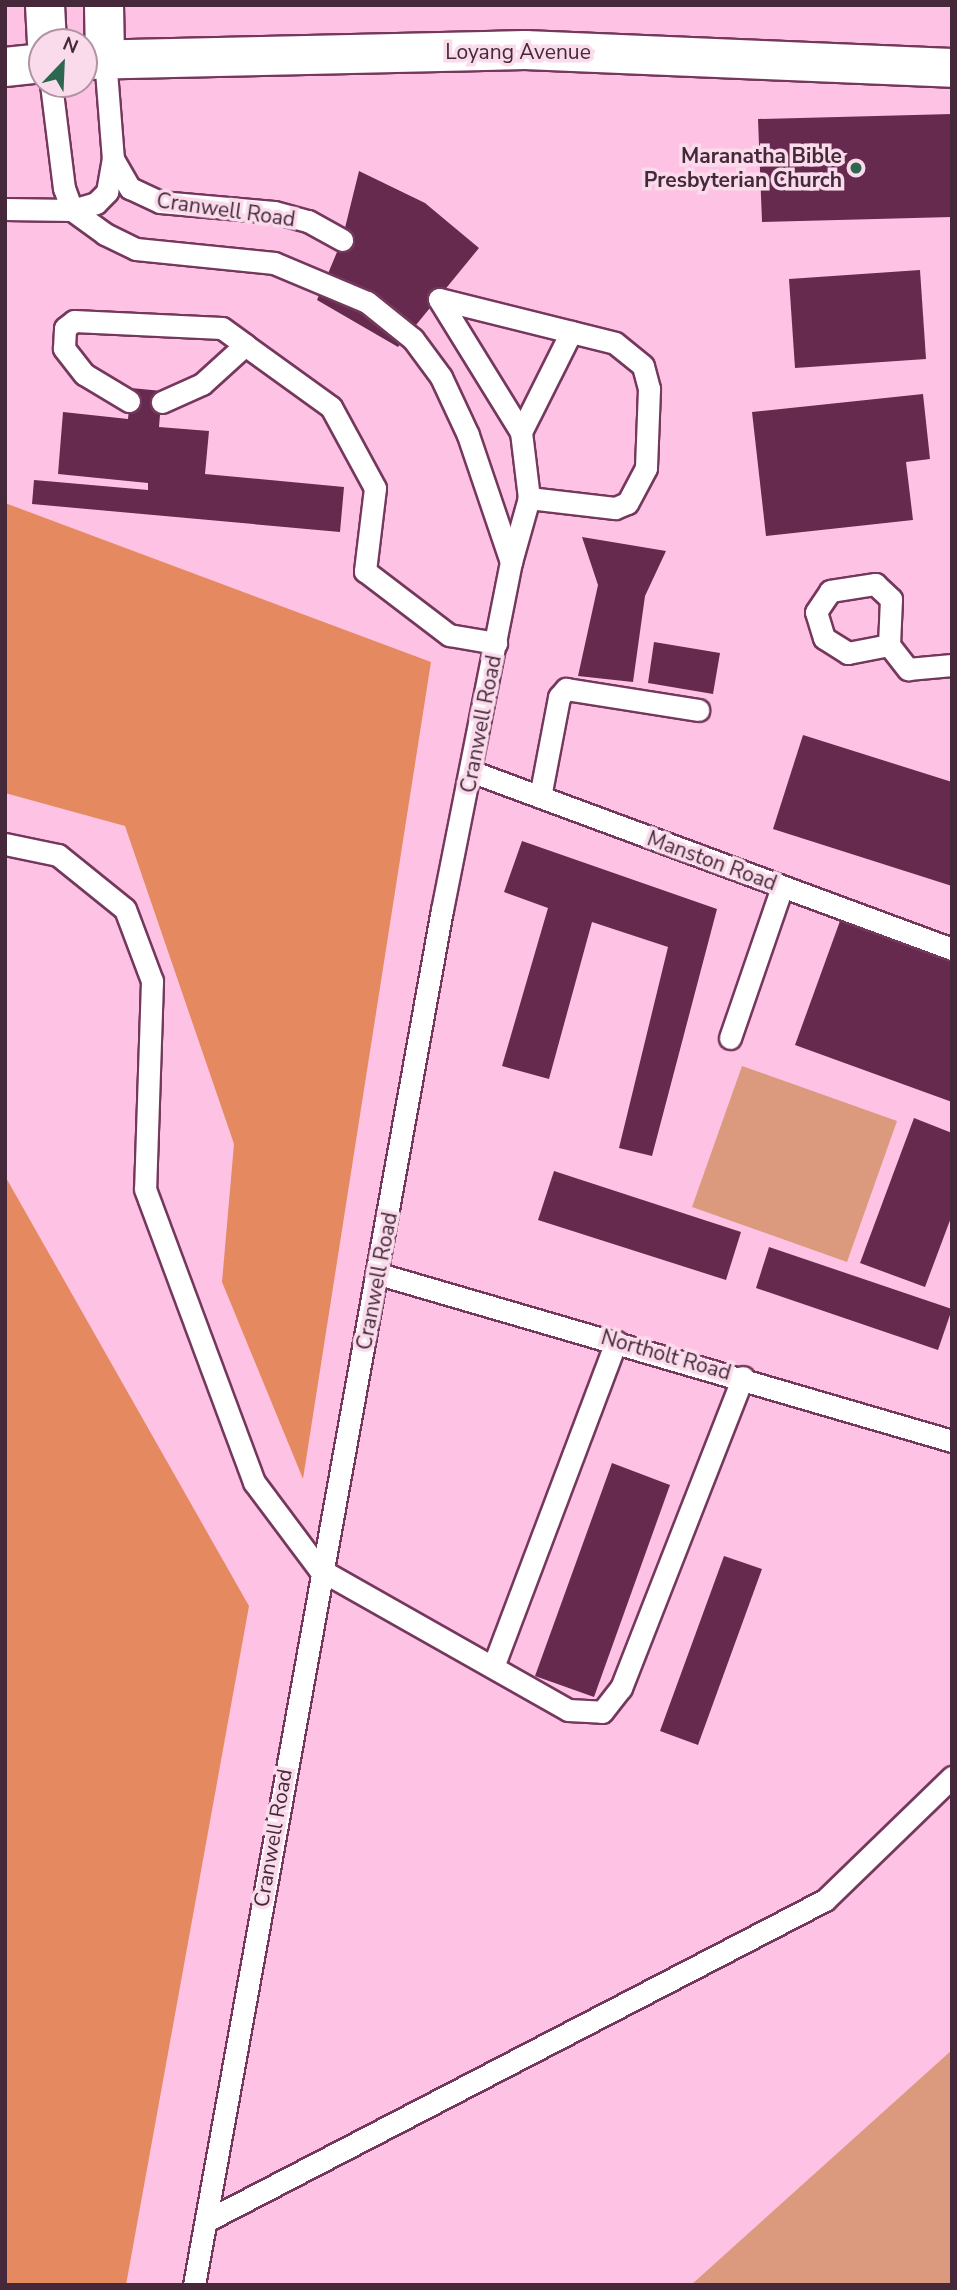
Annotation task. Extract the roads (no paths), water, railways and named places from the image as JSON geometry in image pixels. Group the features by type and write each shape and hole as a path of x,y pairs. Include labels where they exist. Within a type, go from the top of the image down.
{"main road":[{"path":"45,5 46,28"},
{"name":"Cranwell Road","path":"98,41 104,5"},
{"name":"Loyang Avenue","path":"98,59 525,50 952,68"},
{"path":"5,67 28,65"}],"lane":[{"name":"Cranwell Road","path":"98,76 113,159 120,176 144,198 274,212 342,240"},
{"path":"52,98 58,163 72,210 136,249 274,263 367,302 413,339 441,377 468,435 511,562"},
{"path":"5,209 72,210 96,203 107,192 113,159"},
{"name":"Cranwell Road","path":"194,2285 210,2219 319,1569 379,1274 442,910 473,772 511,562 529,498 521,432 439,299 571,332"},
{"path":"130,401 84,374 64,348 65,328 75,321 222,328 331,407 375,488 365,571 449,635 496,643"},
{"path":"521,432 571,332 629,349 643,366 649,389 646,468 638,489 615,508 529,498"},
{"path":"162,402 202,384 245,345"},
{"path":"889,645 908,669 952,665"},
{"path":"540,797 559,698 566,689 698,710"},
{"name":"Manston Road","path":"473,772 952,948"},
{"path":"5,844 58,855 125,909 152,981 145,1189 254,1482 319,1569 568,1710 588,1715 612,1704 743,1377"},
{"path":"730,1038 782,887"},
{"name":"Northolt Road","path":"379,1274 743,1377 952,1441"},
{"path":"493,1667 616,1341"},
{"path":"210,2219 825,1900 952,1777"}],"place":[{"name":"Maranatha Bible Presbyterian Church","path":"856,168"}]}
